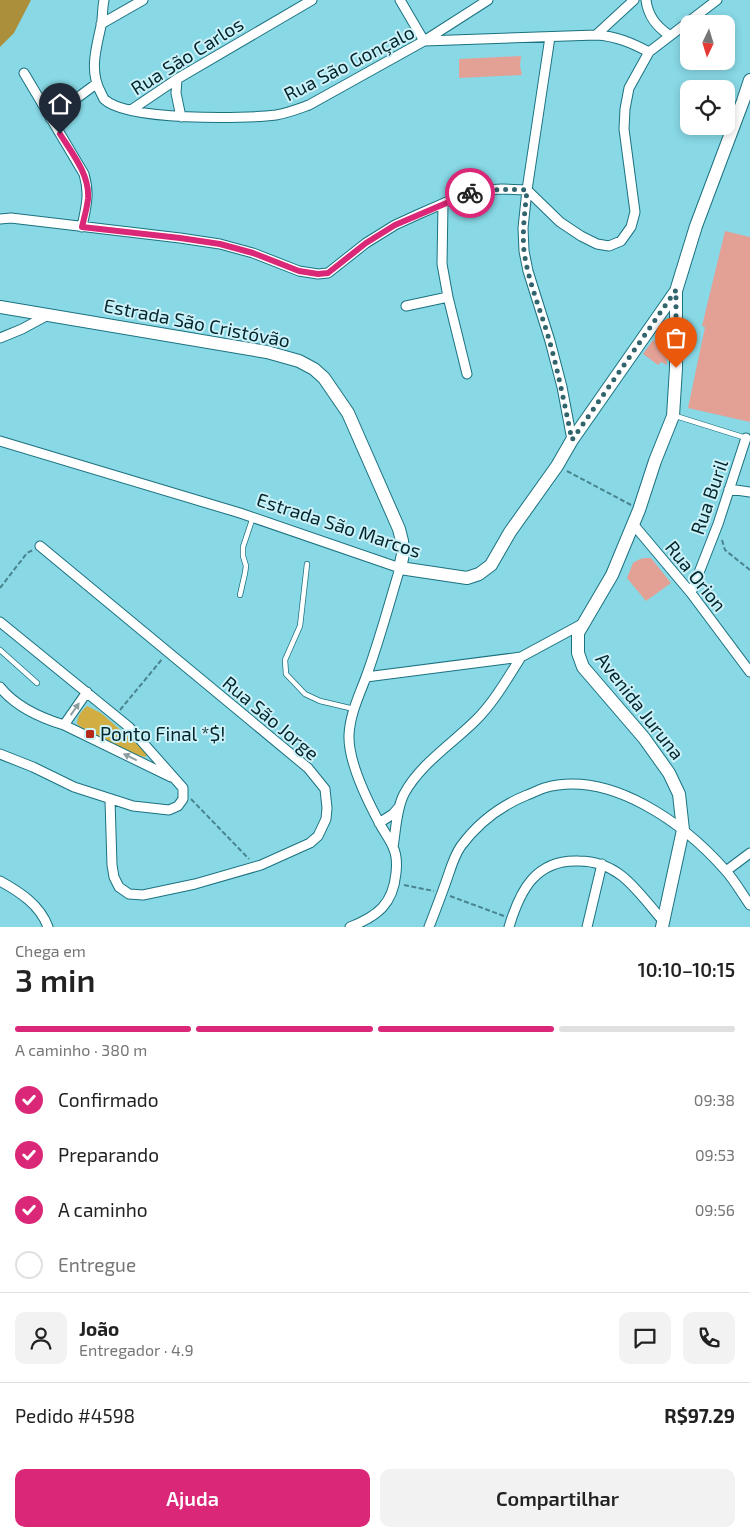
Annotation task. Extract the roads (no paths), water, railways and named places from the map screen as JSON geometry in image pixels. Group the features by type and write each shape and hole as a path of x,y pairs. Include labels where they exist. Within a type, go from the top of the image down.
{"street":[{"path":"50,118 96,84 94,69 95,51 102,24 104,0"},
{"path":"102,24 142,0"},
{"name":"Rua São Carlos","path":"131,110 177,79 312,0"},
{"path":"400,0 424,41 488,0"},
{"path":"596,35 634,0"},
{"path":"646,0 651,19 669,35"},
{"path":"0,219 11,218 220,244 253,253 299,271 318,274 328,273 366,243 395,225 465,194 485,190 527,190 560,222 597,244 609,246 621,241 631,227 635,212 624,129 629,88 649,52 717,0"},
{"name":"Rua São Gonçalo","path":"96,84 104,99 121,108 182,117 248,117 292,112 309,105 424,41 596,35 622,40 649,52"},
{"path":"550,37 527,190 523,228 524,251 528,271 562,387 572,440"},
{"path":"24,73 84,174 88,188 88,198 82,227"},
{"path":"177,79 176,92 182,117"},
{"path":"676,290 696,226 747,102 750,80"},
{"path":"443,204 441,252 448,297 467,374"},
{"name":"Estrada São Marcos","path":"0,441 253,517 400,568 467,578 479,574 490,565 510,532 558,466 572,440 676,290"},
{"name":"Avenida Juruna","path":"662,924 683,830 679,794 669,773 644,738 583,667 577,643 578,633 612,575 639,510 672,416 676,368 676,290"},
{"path":"406,306 448,297"},
{"name":"Estrada São Cristóvão","path":"0,307 267,352 299,361 314,369 324,378 348,413 377,477 399,529 403,554 400,568"},
{"path":"0,338 22,329 48,314"},
{"name":"Rua Buril","path":"690,593 718,524 746,438"},
{"path":"730,489 750,492"},
{"name":"Rua Orion","path":"633,524 690,593 750,672"},
{"name":"Rua São Jorge","path":"40,546 308,768 325,789 326,819 318,836 310,842 257,867 143,896 129,894 119,887 114,877 110,800"},
{"path":"350,927 367,920 382,910 391,896 395,883 397,858 355,772 348,738 349,723 366,677 400,568"},
{"path":"0,622 129,727 183,790 183,799 178,806 169,810 133,806 74,787 33,767 0,754"},
{"path":"366,677 521,658 583,624"},
{"path":"393,847 399,807 404,794 420,772 477,719 496,697 521,658"},
{"path":"0,686 13,700 27,709 174,779"},
{"path":"64,725 87,692"},
{"path":"429,927 460,848 474,829 488,817 517,800 545,788 570,785 618,791 644,804 683,830 726,871 750,905"},
{"path":"379,823 393,814 399,807"},
{"path":"726,871 750,853"},
{"path":"510,923 521,893 530,880 544,868 558,862 592,861 602,864 622,876 662,924"},
{"path":"587,927 602,864"},
{"path":"0,881 29,900 39,910 48,927"}],"lane":[{"path":"680,417 746,438"},
{"path":"240,595 246,566 242,556 243,547 253,517"},
{"path":"307,564 300,626 285,660 286,674 305,694 320,701 354,709"},
{"path":"0,650 36,683"}],"place":[{"name":"Ponto Final *$!","path":"90,734"}]}
